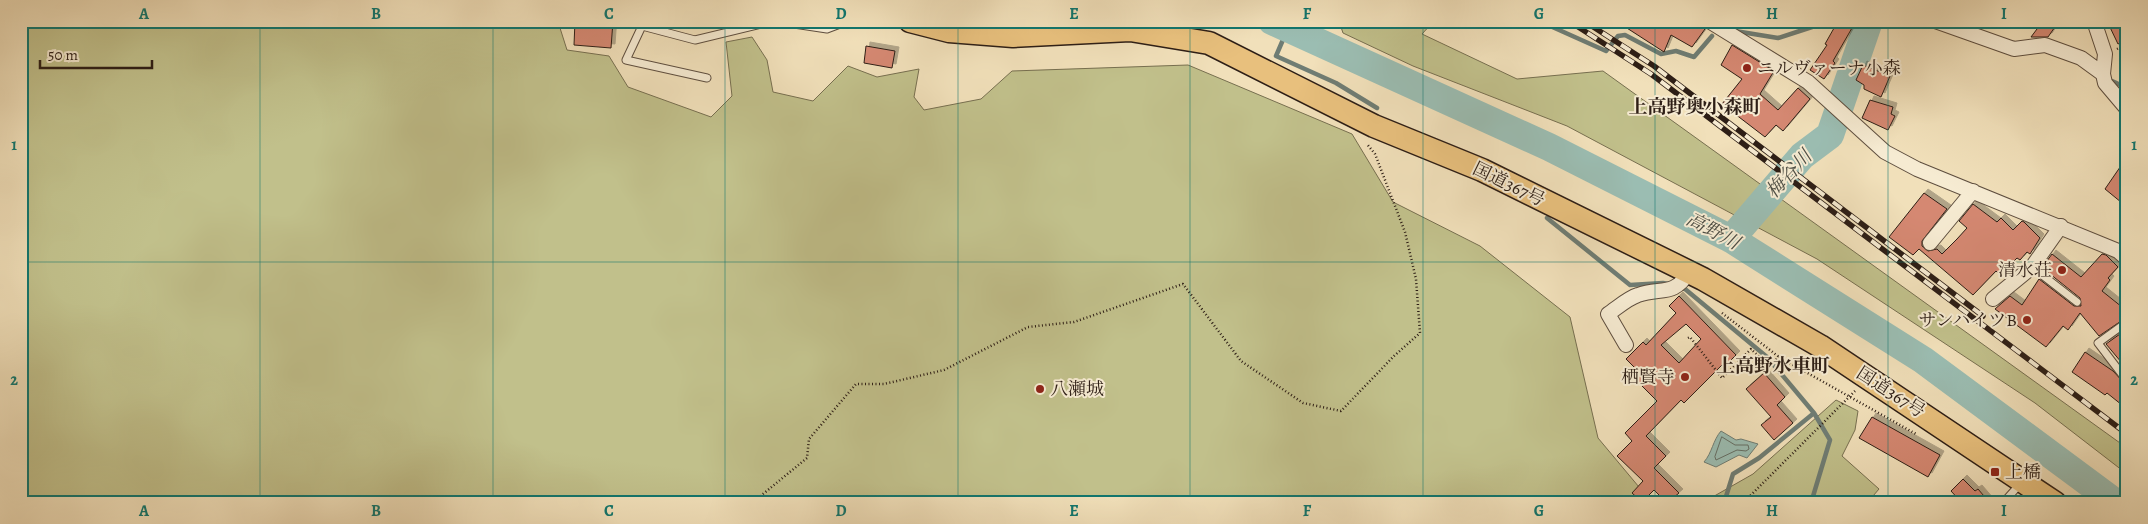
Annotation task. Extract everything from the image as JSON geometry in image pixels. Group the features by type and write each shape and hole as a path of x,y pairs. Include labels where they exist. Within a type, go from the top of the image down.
{"highway":[{"name":"国道367号","path":"910,21 1013,36 1130,30 1209,44 1374,126 1482,170 1689,272 1820,346 2055,503"}],"street":[{"path":"1709,21 1808,82 1840,109 1885,152 1917,169 2061,226 2118,251 2127,259"},
{"path":"1934,21 2014,49 2046,45 2081,58 2103,74"},
{"path":"2094,21 2105,54 2103,74 2105,82 2127,108"},
{"path":"1930,243 1972,191"},
{"path":"1993,299 2032,267 2061,226"},
{"path":"1626,345 1608,314 1638,294 1665,292 1683,282 1689,272"}],"lane":[{"path":"707,78 626,60 642,26 695,40 774,21 827,29 848,21"},
{"path":"2032,267 2077,302"},
{"path":"2127,322 2098,343 2127,381"},
{"path":"2003,503 2023,481"}],"path":[{"path":"752,503 807,458 809,439 856,384 884,384 944,370 1028,327 1074,322 1183,284 1241,361 1303,403 1342,412 1394,356 1420,333 1416,279 1405,232 1375,154 1366,141"},
{"path":"1720,311 1779,357 1918,435"},
{"path":"1688,338 1690,337 1722,378 1751,348 1769,366 1779,357"},
{"path":"1743,503 1868,377"}],"shaded area":[{"path":"21,21 531,21 560,28 567,50 609,56 628,87 711,117 732,96 726,42 752,37 767,60 773,92 813,101 848,66 877,77 919,69 914,97 924,110 981,99 1012,71 1188,65 1352,134 1393,202 1480,246 1570,317 1598,438 1649,499 1664,503 21,503"},
{"path":"1339,21 1434,21 1422,34 1517,79 1603,71 2127,448 2127,474 2035,403 1817,259 1567,126 1413,66 1343,33"},
{"path":"1836,400 1858,411 1855,430 1842,456 1879,489 1867,503 1702,503 1753,474"}],"water":[{"path":"1721,431 1736,440 1741,439 1758,444 1747,458 1739,455 1716,467 1704,462"}],"building":[{"path":"575,21 613,21 611,48 574,45"},
{"path":"1616,21 1700,21 1705,29 1692,47 1671,35 1664,52"},
{"path":"1838,21 1856,21 1833,61 1835,63 1824,79 1810,70 1827,45 1825,44"},
{"path":"2043,21 2059,21 2048,37 2031,37"},
{"path":"2107,21 2127,21 2127,40 2118,44"},
{"path":"1732,45 1774,71 1760,94 1778,110 1798,88 1810,99 1783,131 1776,125 1765,137 1722,104 1742,79 1721,65"},
{"path":"866,46 895,51 892,68 864,63"},
{"path":"1863,65 1890,76 1881,97 1864,89 1864,85 1856,80"},
{"path":"1870,100 1893,107 1891,114 1895,116 1888,130 1862,118"},
{"path":"2127,157 2127,207 2105,189"},
{"path":"1924,193 1947,209 1922,241 1922,246 1928,251 1937,249 1942,254 1957,239 1967,228 1959,221 1973,204 1997,222 2001,218 2013,230 2022,221 2024,222 2040,238 2030,254 2027,252 2020,260 2017,258 2000,275 1996,271 1973,295 1919,249 1913,255 1889,237"},
{"path":"2052,254 2081,277 2102,254 2106,255 2118,267 2108,278 2110,280 2102,291 2127,311 2127,317 2099,336 2080,313 2068,330 2063,326 2046,347 1995,309 2010,296 2022,305 2039,279 2074,306 2081,306 2080,298 2045,270 2047,267 2044,265"},
{"path":"1679,296 1736,355 1724,367 1722,365 1684,403 1681,400 1646,436 1666,456 1654,468 1679,493 1667,503 1654,490 1642,502 1632,493 1643,481 1617,456 1632,441 1625,433 1657,401 1634,378 1639,372 1626,359 1643,342 1646,345 1676,313 1669,306","holes":["1686,324 1701,339 1679,363 1661,345"]},
{"path":"2127,329 2127,369 2106,344"},
{"path":"2085,352 2113,371 2127,386 2127,409 2107,393 2105,395 2072,372"},
{"path":"1764,373 1785,397 1777,405 1793,423 1774,440 1761,425 1771,417 1746,389"},
{"path":"1872,417 1940,455 1928,477 1859,438"},
{"path":"1963,479 1975,491 1978,489 1990,503 1962,503 1951,491"}],"waterway":[{"name":"高野川","path":"1272,21 1549,147 1731,239 1923,360 2116,503"},
{"path":"1539,21 1606,51 1618,36 1625,35 1661,54 1676,51 1694,57 1712,36"},
{"path":"1735,31 1778,38 1812,27 1817,21"},
{"name":"梅谷川","path":"1731,239 1802,156 1830,135 1869,21"},
{"path":"1288,28 1276,56 1336,83 1377,108"},
{"path":"2112,81 2127,88"},
{"path":"1547,218 1630,285 1669,284"},
{"path":"1678,287 1685,289 1767,357 1814,413 1830,440 1811,503"},
{"path":"1724,503 1733,474 1759,458 1814,413"}],"railway":[{"path":"1569,21 1651,74 2127,434"},
{"path":"1584,21 1654,66 1983,316"}],"place":[{"name":"ニルヴァーナ小森","path":"1747,68"},
{"name":"清水荘","path":"2062,270"},
{"name":"サンハイツB","path":"2027,320"},
{"name":"栖賢寺","path":"1685,377"},
{"name":"八瀬城","path":"1040,389"},
{"name":"上橋","path":"1995,472"}],"district":[{"name":"上高野奥小森町","path":"1695,107"},
{"name":"上高野水車町","path":"1773,366"}]}
